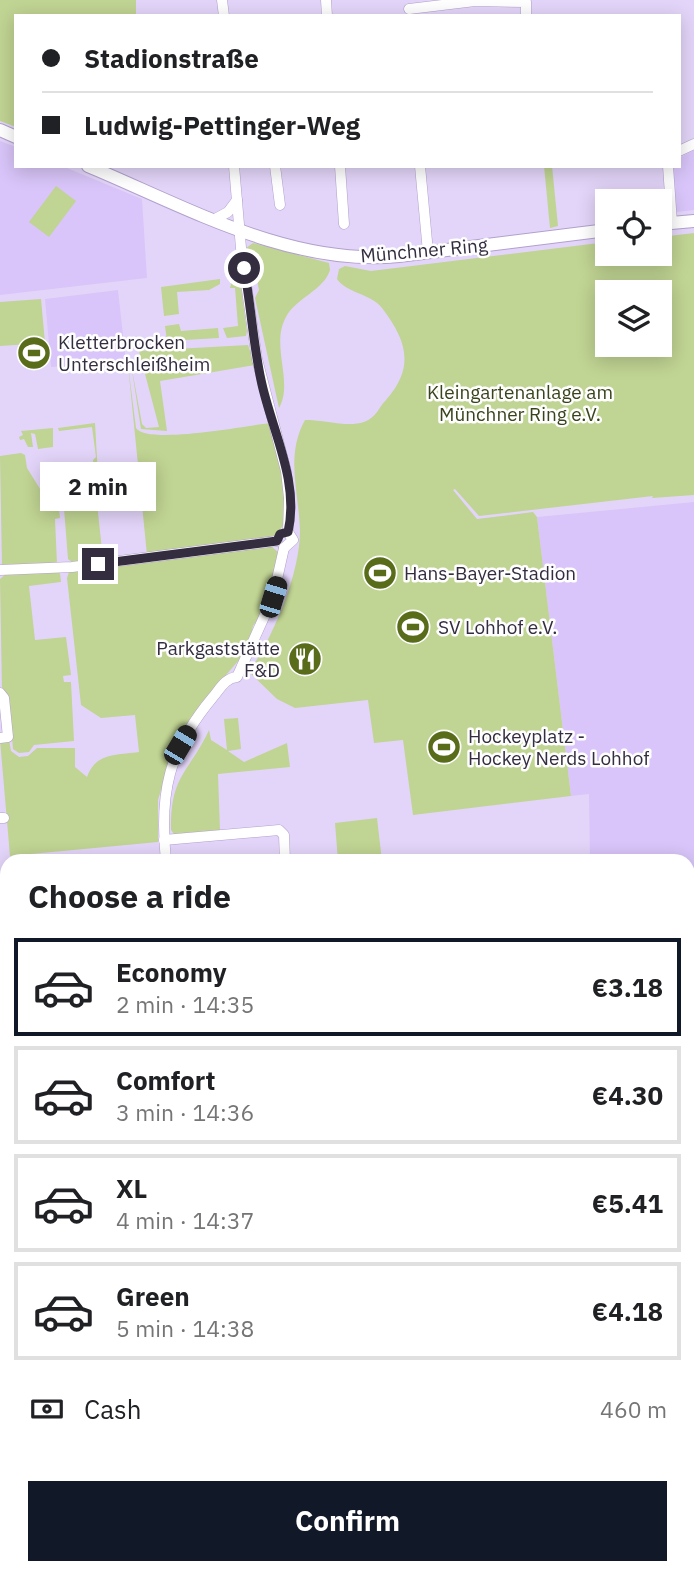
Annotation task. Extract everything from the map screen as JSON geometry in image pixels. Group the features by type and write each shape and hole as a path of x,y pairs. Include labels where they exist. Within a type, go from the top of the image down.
{"main road":[{"name":"Münchner Ring","path":"93,168 239,228 275,240 345,256 372,259 595,231"},
{"path":"672,222 694,220"}],"street":[{"path":"409,8 475,1 526,2 527,14"},
{"path":"0,570 72,567 281,544 293,540 288,532 288,485 260,377 239,228 234,168"},
{"path":"275,168 279,205"},
{"path":"340,168 344,224"},
{"path":"420,168 428,252"},
{"path":"667,189 668,168"},
{"path":"215,219 228,212 237,200"},
{"path":"165,854 164,794 174,758 208,703 228,679 237,677 252,648 273,597 281,544"},
{"path":"0,693 4,698 8,737 0,738"},
{"path":"164,840 282,831 284,854"}],"shaded area":[{"path":"0,141 14,146 14,168 67,168 142,199 147,278 0,295"},
{"path":"694,150 694,210 677,212 672,168 681,168 681,157"},
{"path":"118,290 126,362 51,367 45,299"},
{"path":"694,502 694,854 590,854 589,794 571,796 537,517"}],"green space":[{"path":"0,0 136,0 136,14 14,14 14,126 0,121"},
{"path":"544,168 552,168 558,226 550,228"},
{"path":"56,186 76,201 49,237 29,222"},
{"name":"Kleingartenanlage am Münchner Ring e.V.","path":"694,233 694,495 652,498 653,496 479,516 455,489 453,490 477,519 533,512 537,517 571,796 413,815 403,740 374,743 368,700 295,708 277,699 249,672 276,623 290,585 299,548 294,461 299,434 305,420 350,424 364,422 375,415 401,376 404,354 391,320 377,303 347,288 337,279 339,269 345,266 371,271 595,243 595,266 672,266 672,236"},
{"path":"253,243 329,263 327,277 296,304 282,328 280,339 284,387 279,408 255,298 259,290 257,280 252,280 246,248"},
{"path":"233,277 240,280 247,331 246,336 227,338 223,328 238,326 235,288 230,288"},
{"path":"220,279 220,284 209,290 177,292 179,314 164,316 161,287"},
{"path":"41,299 45,343 0,346 0,302"},
{"path":"179,324 181,331 218,328 219,338 167,341 165,326"},
{"path":"248,345 255,365 160,381 167,431 141,429 131,364 142,424 146,428 159,427 139,351"},
{"path":"128,365 136,428 144,433 177,435 270,423 286,507 282,527 271,539 147,555"},
{"path":"95,423 99,493 96,494 103,559 72,562 68,559 63,496 96,493 93,460 96,457 92,427 59,431 58,428"},
{"path":"53,428 53,447 38,449 35,434 31,433 33,447 28,447 24,439 20,440 19,437 23,435 21,431"},
{"path":"21,453 25,455 27,468 42,492 51,493 49,465 56,465 58,494 51,496 53,509 59,508 60,518 55,519 57,564 2,567 0,456"},
{"path":"271,546 279,553 265,610 253,626 250,640 239,660 201,704 171,757 158,800 158,842 10,854 0,740 9,740 11,751 19,757 28,756 37,748 75,748 75,767 87,777 95,763 101,759 139,752 135,715 101,718 81,705 67,578 69,572"},
{"path":"55,569 60,573 61,582 29,586 35,640 66,637 71,675 63,676 64,682 71,682 74,741 34,745 29,752 19,753 13,749 9,703 2,691 0,579 6,574"},
{"path":"238,718 241,749 228,751 244,762 287,743 290,767 218,774 220,830 174,834 171,830 174,797 182,776 209,730 211,740 227,750 224,719"},
{"path":"377,818 381,854 337,854 335,823"}],"place":[{"name":"Kletterbrocken Unterschleißheim","path":"34,353"},
{"name":"Hans-Bayer-Stadion","path":"380,573"},
{"name":"SV Lohhof e.V.","path":"413,627"},
{"name":"Parkgaststätte F&D","path":"305,659"},
{"name":"Hockeyplatz - Hockey Nerds Lohhof","path":"444,747"}],"route":[{"path":"98,564 277,541 280,534 288,532 289,498 286,471 260,377 244,268"}]}
